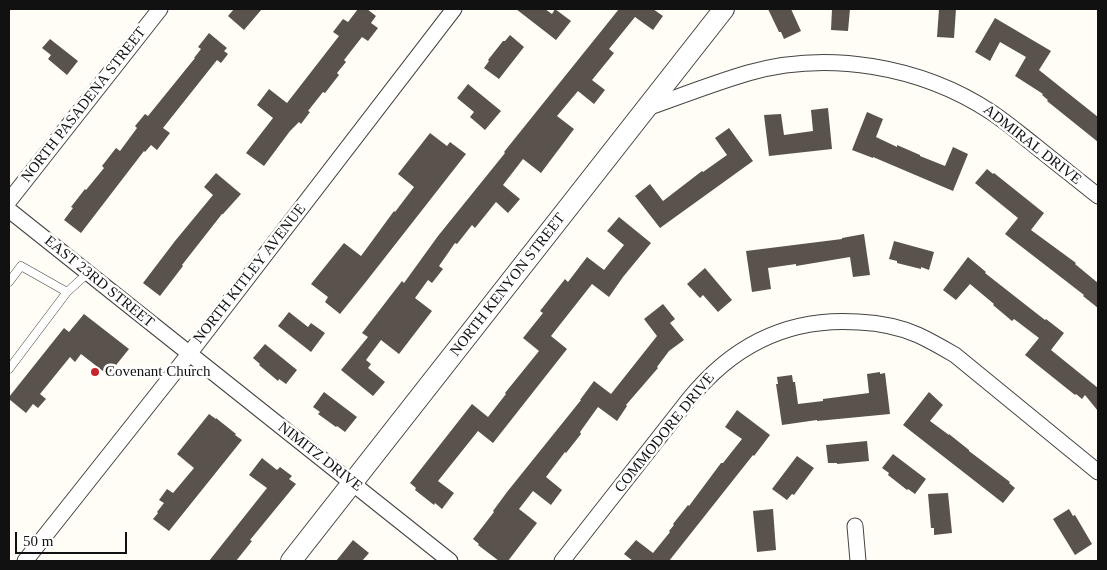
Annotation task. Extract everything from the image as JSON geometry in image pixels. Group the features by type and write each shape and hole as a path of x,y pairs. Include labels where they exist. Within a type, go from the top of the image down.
{"street":[{"name":"NORTH PASADENA STREET","path":"9,201 160,9"},
{"name":"NORTH KITLEY AVENUE","path":"26,561 189,354 454,9"},
{"name":"NORTH KENYON STREET","path":"291,561 724,9"},
{"name":"ADMIRAL DRIVE","path":"647,108 727,79 776,67 820,62 871,66 920,78 974,101 1004,121 1098,196"},
{"name":"EAST 23RD STREET","path":"9,210 189,354"},
{"name":"COMMODORE DRIVE","path":"562,561 712,372 740,351 764,338 790,328 824,321 852,321 879,324 906,330 931,341 955,355 1098,472"},
{"name":"NIMITZ DRIVE","path":"189,354 450,561"},
{"path":"855,526 858,561"}],"lane":[{"path":"9,282 21,266 67,292"},
{"path":"9,369 67,292 88,273"}],"building":[{"path":"234,9 262,9 244,30 228,16"},
{"path":"358,9 367,9 376,16 371,23 378,28 368,41 362,37 344,60 346,62 337,73 339,75 308,111 310,112 301,124 299,122 290,131 264,166 246,153 273,118 257,105 269,89 287,103 339,36 333,32 343,19 348,22"},
{"path":"516,9 545,9 552,14 555,9 571,21 556,40"},
{"path":"619,9 653,9 663,16 653,30 635,17 609,49 614,53 592,80 605,90 594,104 578,91 557,116 574,129 541,173 523,159 503,185 520,199 508,213 496,202 475,228 472,225 457,244 455,243 439,266 443,269 432,283 428,280 415,298 432,311 399,354 381,340 366,360 371,364 368,368 385,382 373,396 341,370 368,337 362,333 402,281 404,283 438,236"},
{"path":"768,9 791,9 801,31 784,39"},
{"path":"832,9 850,9 848,31 831,30"},
{"path":"939,9 956,9 954,38 937,37"},
{"path":"995,18 1051,51 1039,70 1098,117 1098,142 1047,101 1043,94 1015,76 1026,57 1000,42 990,61 975,52"},
{"path":"209,33 227,48 224,51 228,54 221,63 217,60 163,128 170,133 157,150 151,145 144,151 81,233 64,220 73,208 71,207 104,168 102,166 116,148 120,151 137,128 135,126 145,114 148,116 195,58 201,49 198,47"},
{"path":"510,35 524,47 499,79 484,68 488,60"},
{"path":"50,39 78,61 67,75 48,59 51,55 42,48"},
{"path":"468,84 501,111 485,130 470,117 474,112 457,98"},
{"path":"828,108 832,149 769,156 764,115 781,114 784,135 813,131 811,110"},
{"path":"867,112 883,119 876,137 897,147 897,145 945,166 953,147 968,154 953,191 852,150"},
{"path":"729,128 753,161 660,228 635,196 650,184 663,201 702,171 727,155 715,138"},
{"path":"430,133 447,146 450,142 466,154 340,314 325,302 328,297 311,284 344,243 361,256 414,187 398,174"},
{"path":"987,169 1044,213 1031,230 1076,263 1098,283 1098,308 1005,234 1018,218 975,183"},
{"path":"216,173 241,194 222,214 160,296 143,283 213,195 204,187"},
{"path":"619,217 651,243 609,297 592,284 551,336 567,349 493,443 478,431 438,481 454,493 442,509 435,503 434,505 415,490 416,488 410,483 472,404 488,417 539,351 523,338 543,313 540,311 565,279 568,282 587,257 604,270 624,245 607,231"},
{"path":"864,234 870,275 853,277 850,257 796,266 796,264 768,268 771,289 752,292 746,251 842,239"},
{"path":"894,241 934,252 929,270 897,263 897,261 889,259"},
{"path":"968,257 985,273 1064,333 1051,350 1098,388 1098,411 1085,395 1082,399 1075,395 1025,355 1039,338 1014,319 1012,321 970,284 956,300 943,290"},
{"path":"705,268 732,300 718,312 703,295 700,298 687,284"},
{"path":"663,304 675,319 670,323 684,340 669,351 658,368 626,405 617,421 598,407 580,432 581,434 546,477 562,490 551,505 533,491 519,509 537,523 508,561 499,561 473,539 507,492 594,381 611,394 657,336 644,319"},
{"path":"289,312 308,327 311,323 325,333 311,352 278,326"},
{"path":"84,314 129,349 108,375 81,354 75,362 70,357 40,394 46,399 38,408 33,404 26,413 9,397 64,328 69,332"},
{"path":"265,344 297,370 286,384 279,379 278,381 253,358"},
{"path":"880,372 880,374 885,373 890,414 782,425 776,384 778,384 777,377 792,375 793,382 795,382 798,404 869,393 867,374"},
{"path":"324,392 357,417 345,432 318,414 320,412 313,407"},
{"path":"929,392 943,405 930,421 1010,482 1015,488 1003,503 903,425"},
{"path":"737,410 770,435 669,561 633,561 624,554 636,540 653,553 670,532 673,524 742,439 725,427"},
{"path":"209,414 242,440 169,531 153,519 164,503 159,500 167,489 173,493 194,468 177,454"},
{"path":"867,441 869,461 828,463 826,445"},
{"path":"893,454 926,479 915,494 907,490 882,468"},
{"path":"797,456 814,468 794,495 792,494 787,500 772,489"},
{"path":"262,458 277,470 280,467 292,476 289,479 296,484 250,540 252,541 236,561 209,561 267,488 249,475"},
{"path":"948,493 952,533 934,535 934,528 931,528 928,494"},
{"path":"773,509 776,550 757,552 753,511"},
{"path":"1069,509 1073,516 1075,515 1092,544 1075,555 1053,519"},
{"path":"353,540 369,553 362,561 336,561"}],"place":[{"name":"Covenant Church","path":"95,372"}]}
